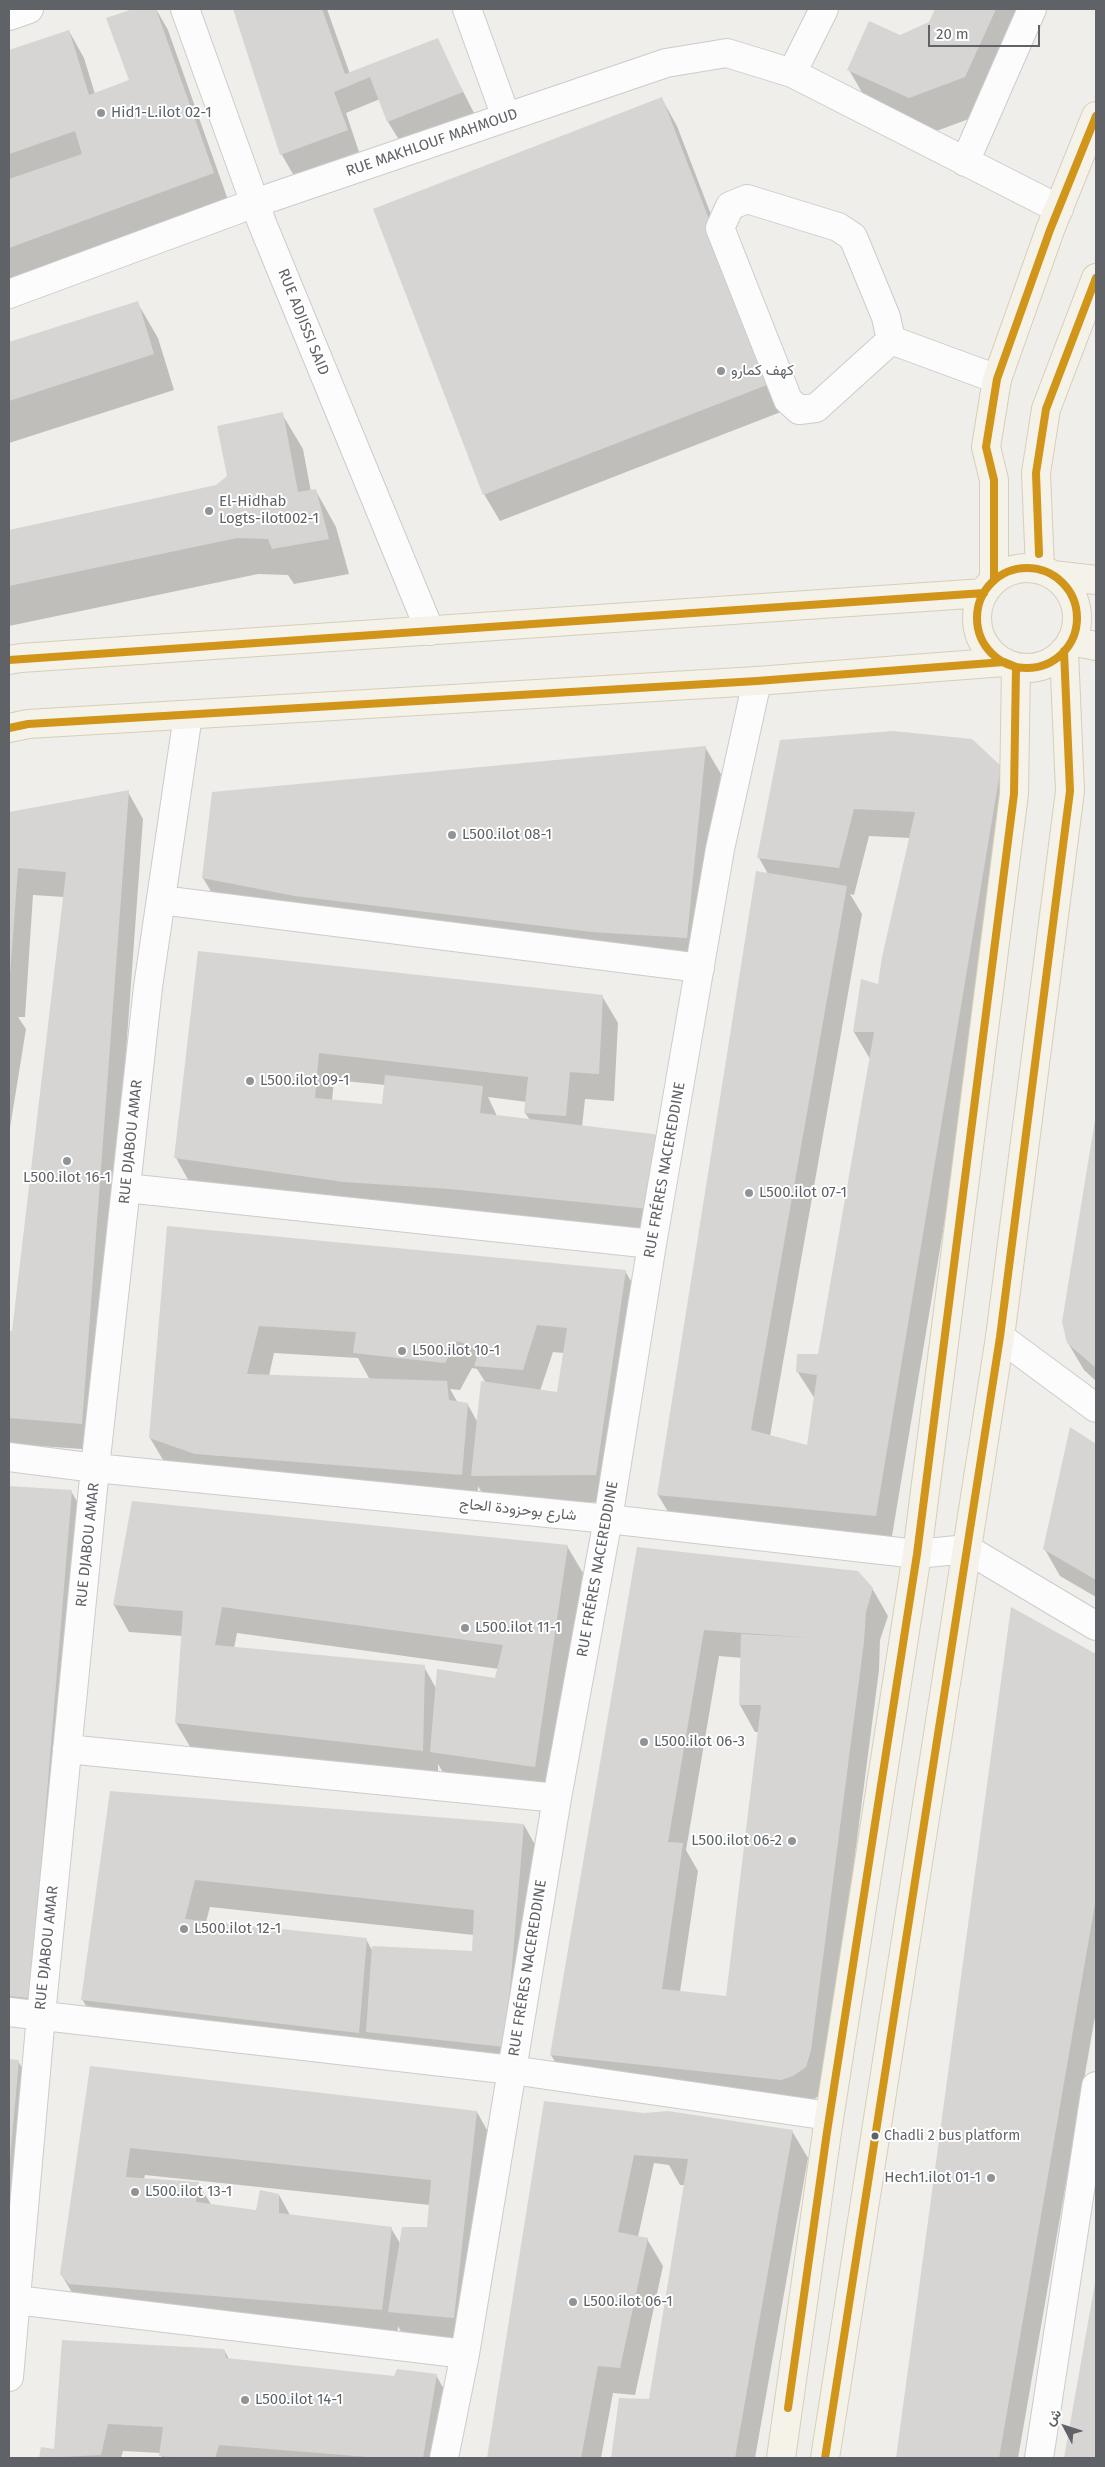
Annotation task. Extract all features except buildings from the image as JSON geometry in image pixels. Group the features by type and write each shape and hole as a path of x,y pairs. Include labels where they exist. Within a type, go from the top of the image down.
{"main road":[{"path":"1010,664 991,653 982,640 977,624 978,608 989,587 994,480 986,447 997,379 1059,209 1096,116"},
{"path":"1046,572 1036,473 1046,409 1096,278"},
{"path":"9,660 430,632 989,587 1015,569 1096,580"},
{"path":"825,2458 1000,1337 1070,792 1077,646 1075,630 1076,606 1064,584 1046,572"},
{"path":"9,728 28,724 757,681 1010,664 1029,668 1042,665 1077,646"},
{"path":"781,2458 829,2116 917,1554 1014,794 1010,664"}],"street":[{"path":"9,16 29,9"},
{"name":"RUE ADJISSI SAID","path":"185,9 255,203 430,632"},
{"path":"467,9 506,117"},
{"path":"792,73 824,9"},
{"path":"965,162 1032,9"},
{"name":"RUE MAKHLOUF MAHMOUD","path":"9,294 255,203 666,63 727,53 792,73 1059,209"},
{"path":"747,199 838,227 853,237 886,317 891,340 816,408 799,410 788,400 720,228 730,206 747,199"},
{"path":"891,340 997,379"},
{"name":"RUE FRÉRES NACEREDDINE","path":"444,2458 466,2354 556,1798 608,1519 652,1244 720,849 757,681"},
{"name":"RUE DJABOU AMAR","path":"9,2377 40,2015 126,1188 148,987 188,715"},
{"path":"161,900 700,968"},
{"path":"126,1188 652,1244"},
{"path":"1000,1337 1096,1408"},
{"name":"شارع بوحزودة الحاج","path":"9,1457 96,1468 608,1519 917,1554 967,1549"},
{"path":"967,1549 1096,1626"},
{"path":"67,1749 556,1798"},
{"path":"9,2012 512,2070 829,2116"},
{"path":"1039,2458 1096,2086"},
{"path":"16,2300 466,2354"}],"transit line":[{"path":"994,580 994,480 986,447 997,379 1050,230 1096,116"},
{"path":"1039,554 1036,473 1046,409 1096,278"},
{"path":"1027,568 1046,572 1062,583 1073,599 1077,618 1073,637 1062,653 1046,664 1027,668 1008,664 992,653 981,637 977,618 981,599 992,583 1008,572 1027,568"},
{"path":"9,660 984,593"},
{"path":"825,2458 1000,1337 1070,791 1064,651"},
{"path":"9,728 28,724 757,681 1004,662 1016,667"},
{"path":"788,2408 827,2132 917,1554 1014,794 1016,667"}],"place":[{"name":"Hid1-L.ilot 02-1","path":"101,113"},
{"name":"كهف كمارو","path":"721,371"},
{"name":"El-Hidhab Logts-ilot002-1","path":"209,511"},
{"name":"L500.ilot 08-1","path":"452,835"},
{"name":"L500.ilot 09-1","path":"250,1081"},
{"name":"L500.ilot 16-1","path":"67,1161"},
{"name":"L500.ilot 07-1","path":"749,1193"},
{"name":"L500.ilot 10-1","path":"402,1351"},
{"name":"L500.ilot 11-1","path":"465,1628"},
{"name":"L500.ilot 06-3","path":"644,1742"},
{"name":"L500.ilot 06-2","path":"792,1841"},
{"name":"L500.ilot 12-1","path":"184,1929"},
{"name":"Chadli 2 bus platform","path":"875,2136"},
{"name":"Hech1.ilot 01-1","path":"991,2178"},
{"name":"L500.ilot 13-1","path":"135,2192"},
{"name":"L500.ilot 06-1","path":"573,2302"},
{"name":"L500.ilot 14-1","path":"245,2400"}]}
